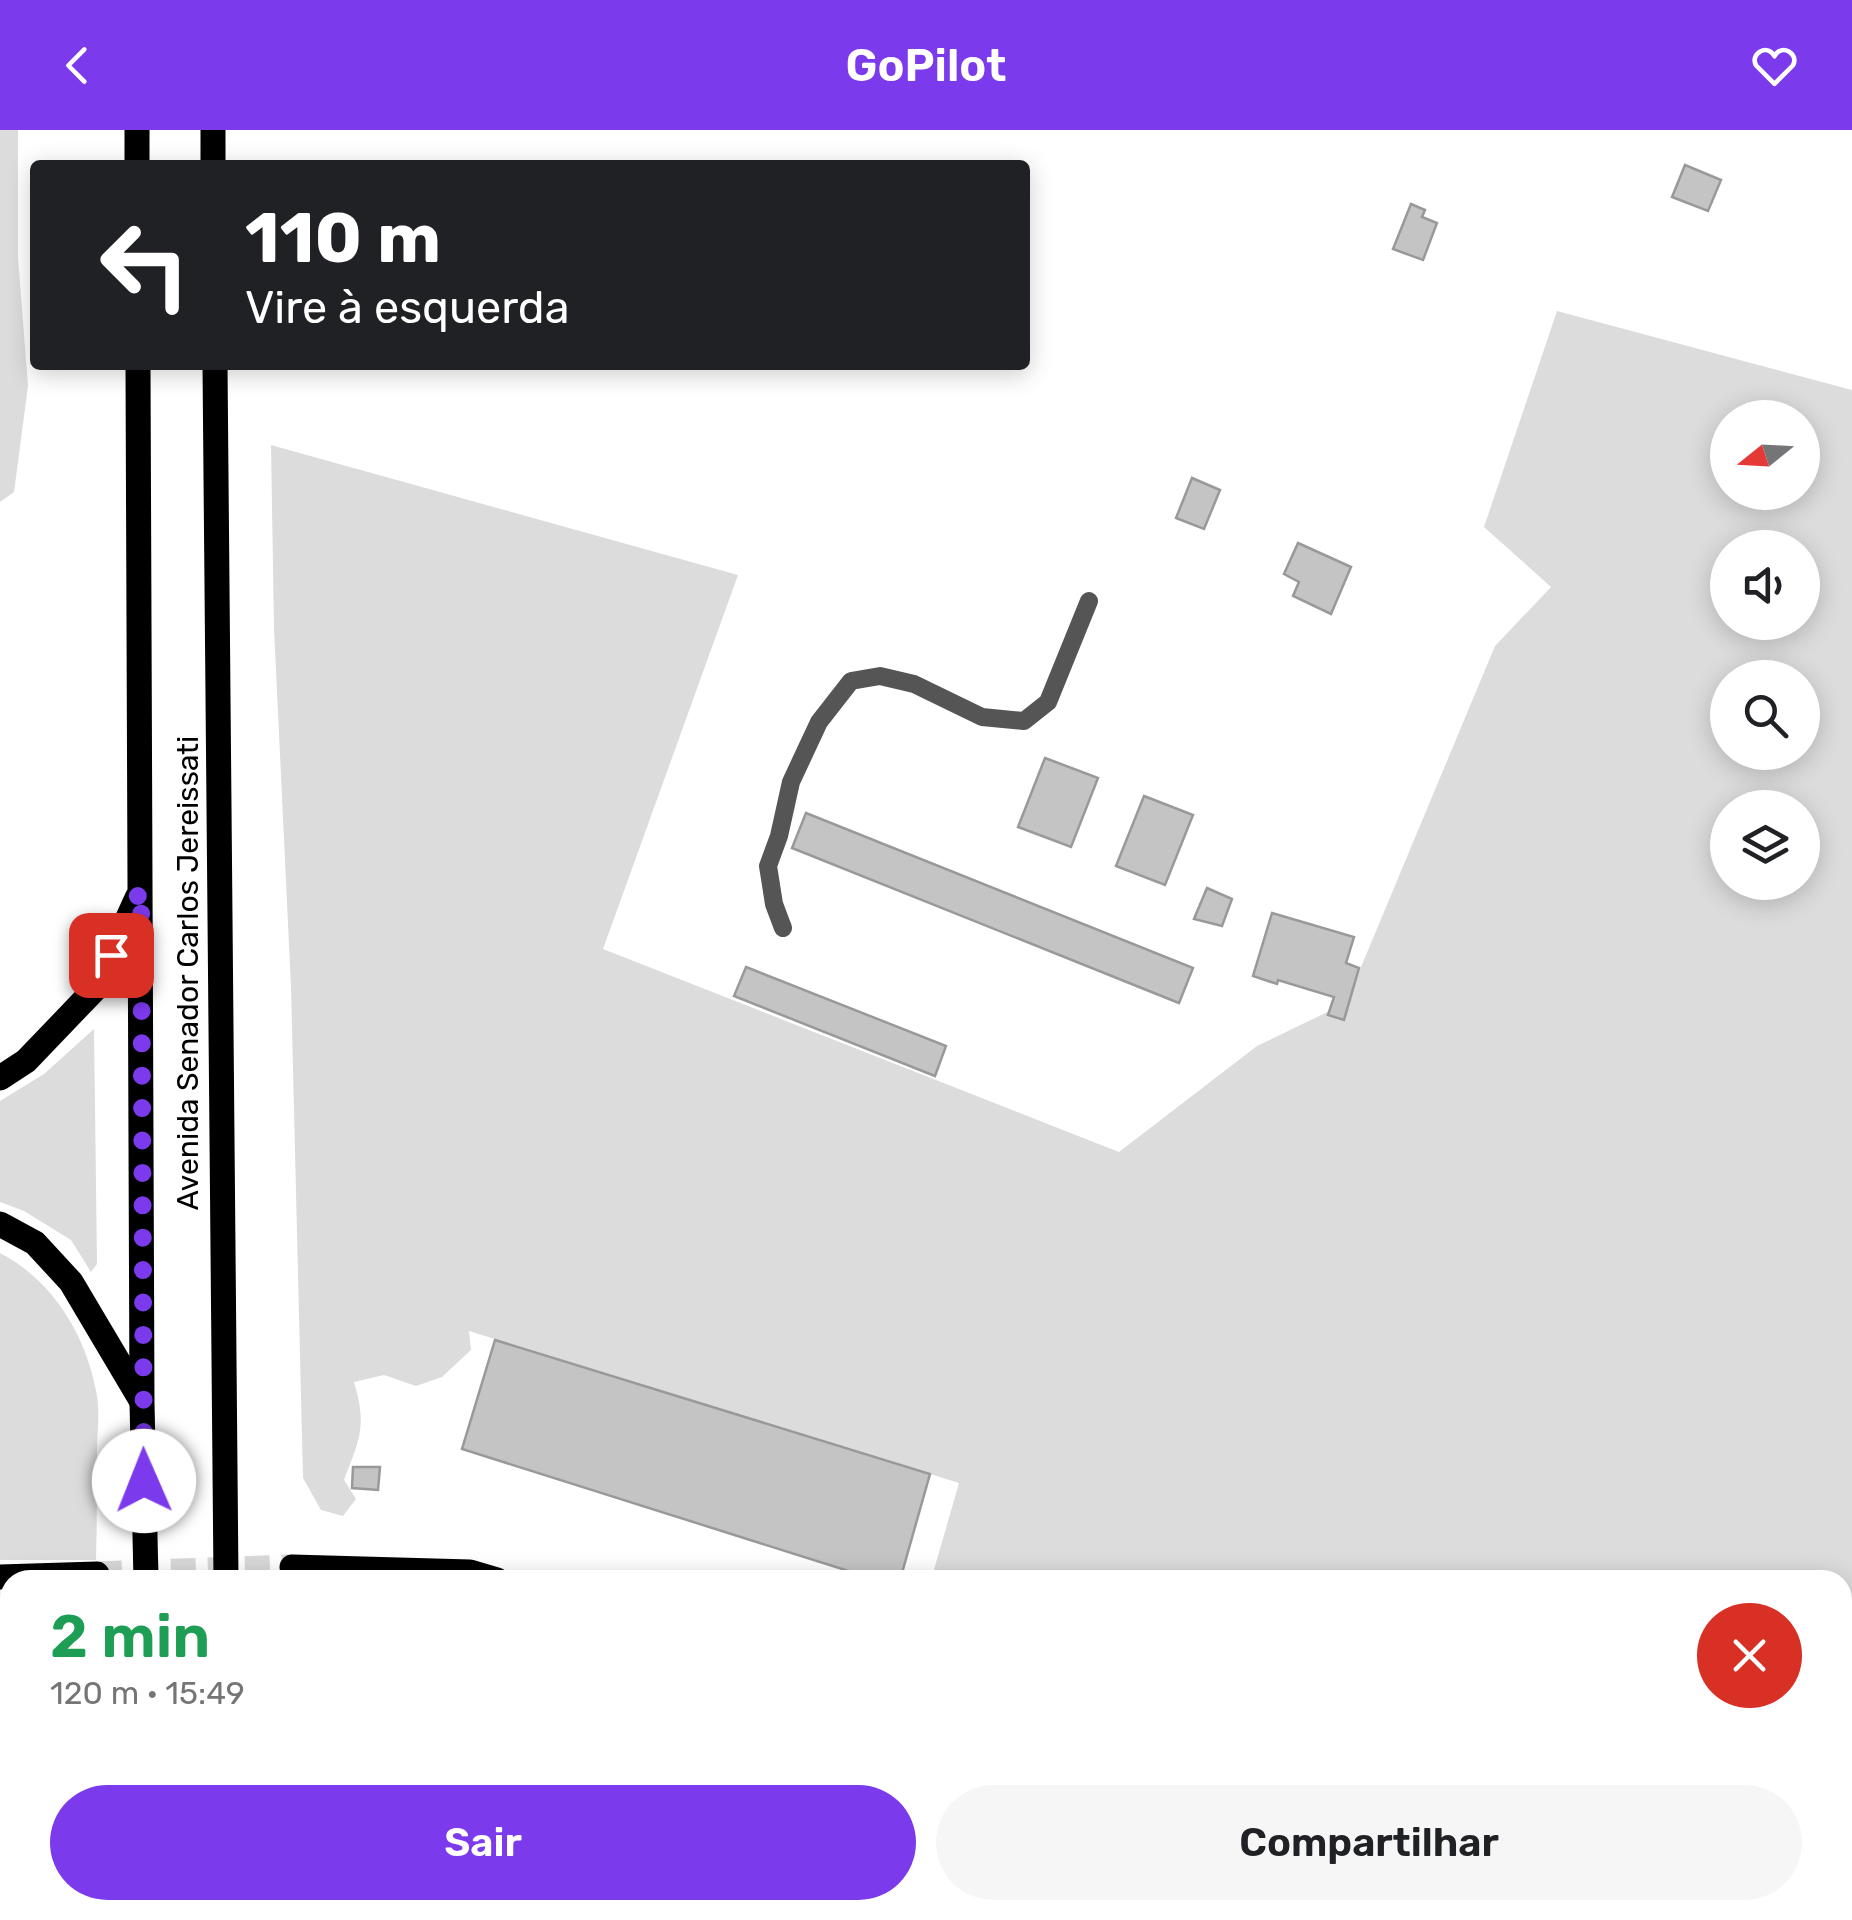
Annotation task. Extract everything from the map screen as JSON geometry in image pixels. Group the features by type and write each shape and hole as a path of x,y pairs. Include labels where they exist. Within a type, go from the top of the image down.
{"main road":[{"path":"136,130 137,160"},
{"path":"213,130 214,160"},
{"name":"Avenida Senador Carlos Jereissati","path":"138,370 146,1570"},
{"name":"Avenida Senador Carlos Jereissati","path":"215,370 225,1568"},
{"path":"0,1078 26,1061 96,988 141,889"},
{"path":"0,1224 35,1243 70,1282 142,1403"},
{"path":"292,1567 399,1570"}],"lane":[{"path":"783,928 774,904 768,866 791,782 819,722 851,680 880,676 914,684 982,717 1024,722 1048,702 1089,601"}],"shaded area":[{"path":"0,130 18,130 18,257 28,386 14,492 0,502"},
{"path":"1557,311 1852,390 1852,1570 934,1570 959,1483 469,1331 471,1350 442,1377 416,1386 384,1375 354,1382 360,1432 344,1480 356,1499 343,1516 321,1510 303,1478 291,987 274,628 271,445 738,575 603,949 1119,1152 1257,1046 1346,1003 1495,646 1551,587 1484,527"},
{"path":"94,1029 97,1264 91,1272 71,1240 24,1211 0,1202 0,1101 44,1074"},
{"path":"0,1253 37,1279 52,1295 76,1332 92,1374 98,1409 96,1560 0,1560"}],"building":[{"path":"1685,165 1721,180 1708,211 1672,197"},
{"path":"1411,204 1425,210 1422,217 1437,223 1423,260 1393,249"},
{"path":"1192,478 1220,490 1204,529 1176,518"},
{"path":"1298,543 1351,567 1331,614 1293,596 1299,582 1284,574"},
{"path":"1045,758 1098,778 1071,847 1018,827"},
{"path":"1144,796 1193,815 1165,885 1116,866"},
{"path":"806,813 1193,968 1179,1003 792,848"},
{"path":"1207,888 1232,899 1222,926 1194,919"},
{"path":"1272,913 1354,937 1346,963 1359,968 1344,1020 1328,1015 1334,997 1253,976"},
{"path":"746,967 946,1046 935,1076 734,996"},
{"path":"495,1340 930,1474 903,1570 845,1570 462,1449"},
{"path":"353,1467 380,1467 378,1490 352,1488"}],"tunnel":[{"path":"208,1570 292,1567"}],"route":[{"path":"111,955 141,889 144,1481"}]}
